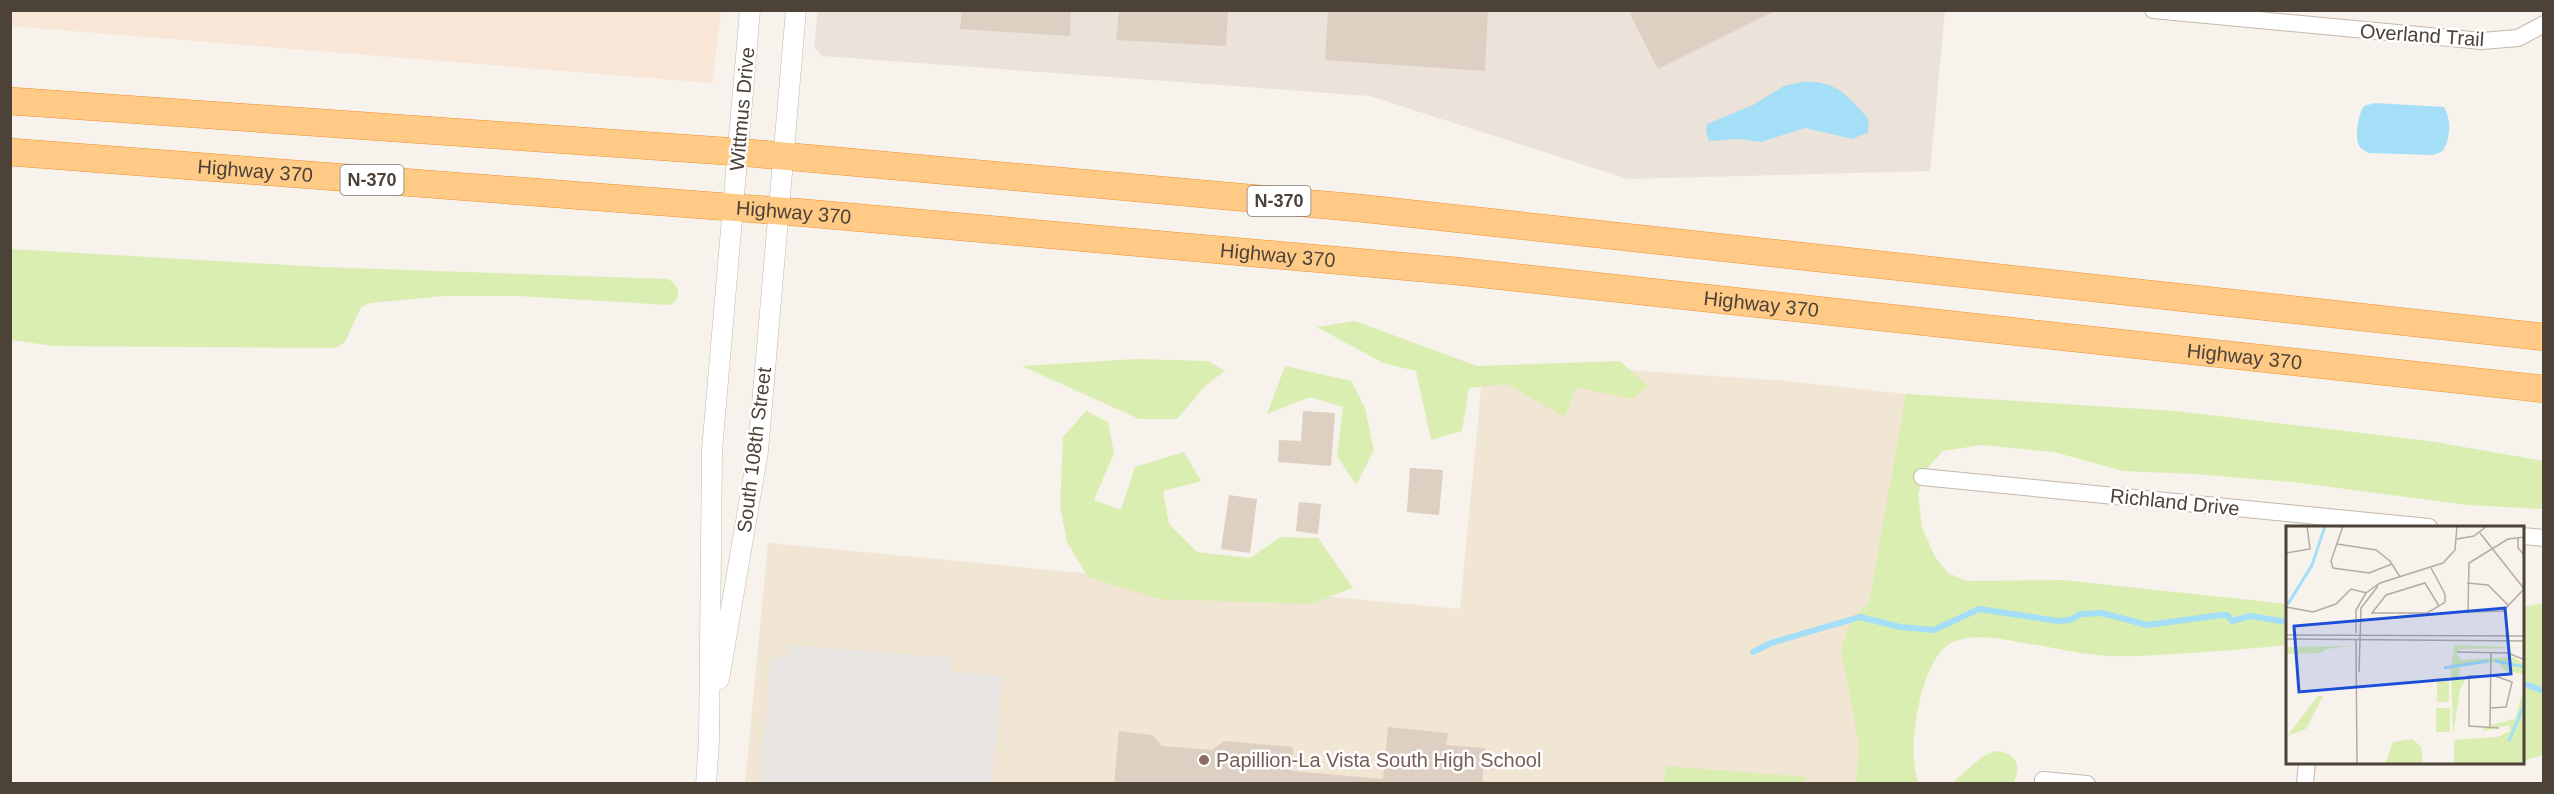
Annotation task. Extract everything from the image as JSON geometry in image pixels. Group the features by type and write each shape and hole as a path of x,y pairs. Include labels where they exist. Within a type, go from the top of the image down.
{"highway":[{"name":"N-370","path":"10,101 738,152 1359,208 2544,337"},
{"name":"Highway 370","path":"10,152 733,207 1456,271 2544,389"},
{"path":"2407,374 2544,370"},
{"path":"2407,374 2504,402 2544,408"}],"street":[{"name":"Wittmus Drive","path":"733,207 750,10"},
{"path":"783,157 796,10"},
{"name":"Overland Trail","path":"2153,10 2482,42 2518,38 2544,24"},
{"name":"South 108th Street","path":"705,783 709,741 758,451 783,157"},
{"name":"South 108th Street","path":"709,741 712,450 733,207"},
{"name":"Richland Drive","path":"1922,477 2329,522 2409,526"},
{"path":"2524,536 2544,538"},
{"path":"2305,783 2307,764"},
{"path":"2043,782 2087,783"}],"shaded area":[{"path":"818,10 1945,11 1930,171 1628,179 1370,96 822,56 814,47"},
{"path":"10,11 721,11 712,83 11,26"},
{"path":"1483,368 1613,369 1786,381 1906,394 1872,783 745,784 768,543 1460,609"},
{"path":"790,645 953,658 952,672 1002,676 992,783 760,783 771,657 785,658"}],"green space":[{"path":"10,249 322,267 668,279 677,288 678,295 670,305 518,296 444,296 370,303 361,307 345,342 335,348 54,346 11,340"},
{"path":"1355,321 1477,366 1620,361 1648,386 1632,399 1576,387 1565,417 1507,384 1469,388 1462,431 1431,440 1416,371 1383,363 1317,327"},
{"path":"1136,359 1208,361 1225,371 1205,386 1177,419 1139,419 1022,366"},
{"path":"1285,366 1351,381 1365,408 1374,450 1356,485 1337,456 1343,407 1310,397 1267,414"},
{"path":"1906,394 2175,411 2429,441 2543,461 2543,509 2468,505 2292,482 2123,471 2054,452 1981,445 1943,451 1926,469 1918,494 1922,527 1935,557 1948,573 1967,581 2063,580 2286,604 2286,645 2116,656 2080,653 1982,637 1953,642 1941,651 1932,666 1918,707 1914,751 1915,770 1919,784 1856,783 1859,744 1841,650 1847,630 1859,612 1869,603"},
{"path":"1086,411 1108,422 1114,453 1094,500 1121,510 1135,467 1184,452 1201,481 1163,491 1169,524 1197,552 1250,558 1281,537 1318,538 1353,588 1311,604 1160,599 1088,577 1067,542 1060,506 1063,437"},
{"path":"2543,603 2543,755 2524,761 2524,607"},
{"path":"1995,751 2013,757 2017,765 2014,783 1952,783 1982,757"},
{"path":"1666,766 1805,777 1804,783 1664,783"}],"water":[{"path":"1802,82 1823,83 1846,95 1869,121 1868,132 1853,139 1805,128 1761,142 1738,139 1709,141 1706,131 1707,124 1753,105 1784,86"},
{"path":"2375,103 2444,107 2447,112 2449,129 2443,151 2433,155 2369,153 2363,150 2357,138 2359,120 2364,106"}],"building":[{"path":"962,10 1071,10 1070,36 960,29"},
{"path":"1119,10 1228,10 1226,46 1116,40"},
{"path":"1328,10 1488,10 1485,71 1325,60"},
{"path":"1638,10 1777,10 1658,69 1630,14"},
{"path":"1303,411 1335,413 1331,466 1278,462 1279,440 1301,441"},
{"path":"1410,468 1443,470 1439,515 1407,512"},
{"path":"1229,495 1257,499 1250,553 1221,549"},
{"path":"1299,502 1321,504 1318,534 1296,531"},
{"name":"Papillion-La Vista South High School","path":"1388,727 1448,733 1446,745 1485,748 1482,784 1114,784 1119,731 1152,735 1162,746 1212,750 1224,741 1293,747 1291,771 1383,779"}],"waterway":[{"path":"1753,652 1771,643 1860,617 1900,627 1934,630 1979,609 2058,621 2070,620 2081,614 2102,613 2147,625 2222,615 2227,615 2232,621 2250,616 2286,622"},
{"path":"2524,684 2544,691"}],"place":[{"name":"Papillion-La Vista South High School","path":"1204,760"}]}
